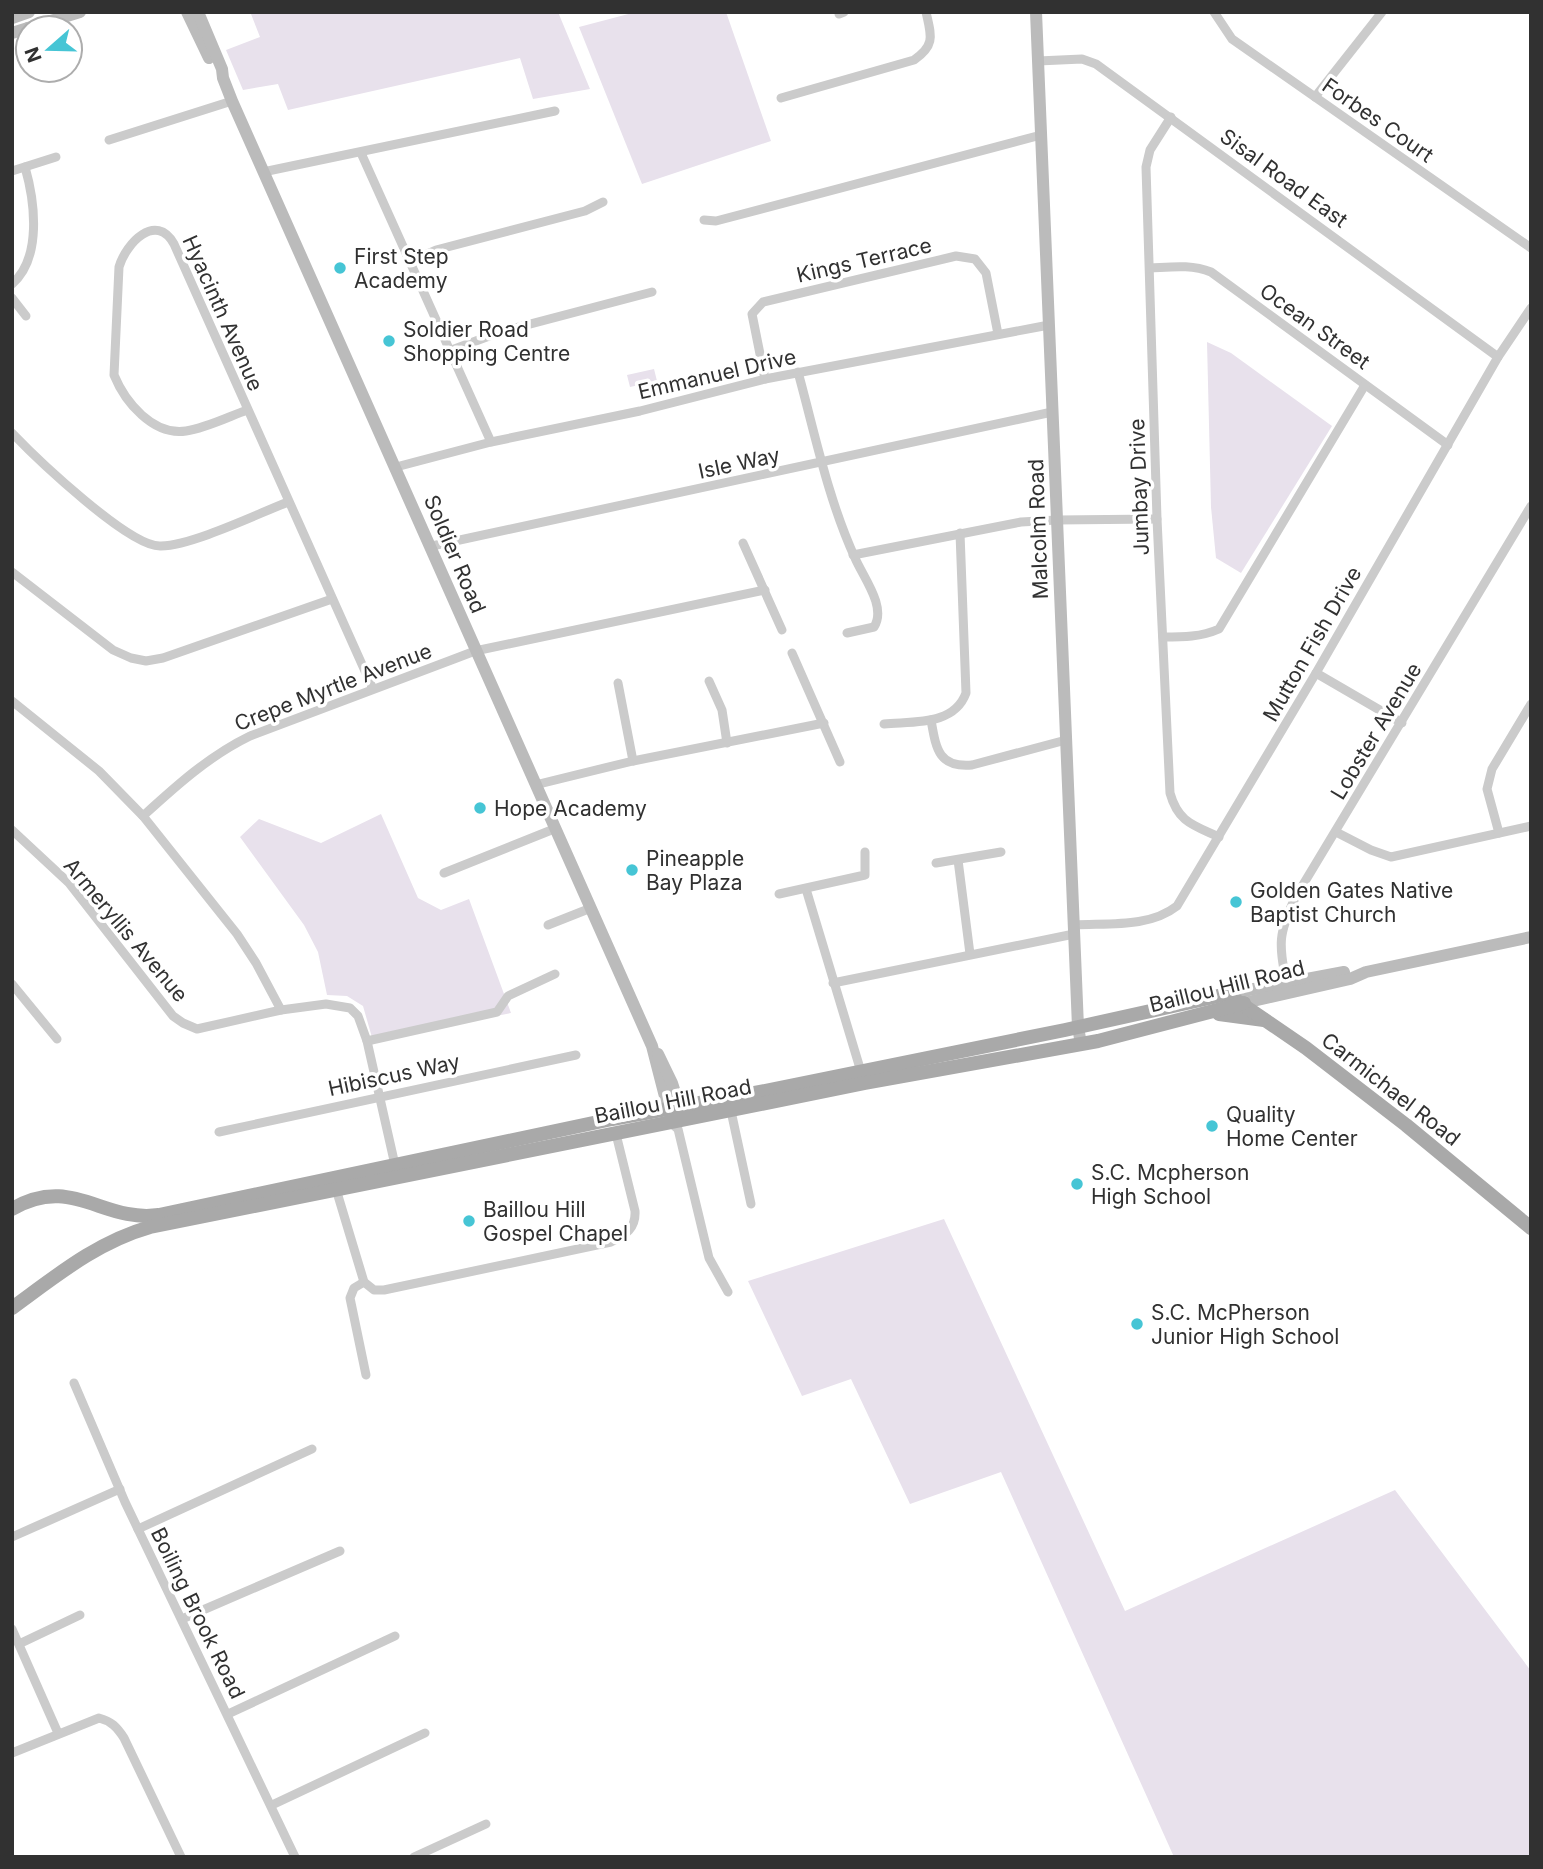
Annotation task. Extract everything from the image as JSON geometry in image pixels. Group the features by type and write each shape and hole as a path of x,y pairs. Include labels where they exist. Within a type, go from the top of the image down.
{"main road":[{"path":"12,18 29,12"},
{"name":"Soldier Road","path":"187,12 216,72 223,78"},
{"name":"Soldier Road","path":"198,12 263,172 432,546 475,651 652,1046 676,1118"},
{"name":"Malcolm Road","path":"1036,12 1078,1027 1081,1044"},
{"name":"Baillou Hill Road","path":"12,1209 38,1198 62,1196 116,1211 142,1216 159,1215 395,1165 731,1111 863,1077 1081,1044 1350,979 1359,974 1531,937"},
{"name":"Baillou Hill Road","path":"12,1308 89,1253 121,1237 176,1221 616,1134 676,1118 1227,994 1349,972 1359,974"},
{"path":"1227,994 1266,1020"},
{"name":"Carmichael Road","path":"1211,1013 1266,1020 1406,1125 1531,1228"},
{"path":"116,1211 121,1237"}],"street":[{"path":"781,98 915,60 925,53 930,44 931,34 926,12"},
{"name":"Forbes Court","path":"1214,12 1231,39 1531,248"},
{"path":"1315,97 1376,14"},
{"name":"Sisal Road East","path":"1038,61 1082,60 1096,64 1498,357"},
{"path":"109,140 232,101"},
{"path":"263,172 555,111"},
{"name":"Jumbay Drive","path":"1171,117 1150,150 1146,167 1157,519 1170,793 1179,815 1187,822 1219,837"},
{"path":"704,220 716,220 1041,135"},
{"path":"361,153 491,442"},
{"path":"12,171 56,157"},
{"path":"12,284 19,278 31,249 34,214 25,167"},
{"path":"409,262 436,250 585,211 603,202"},
{"name":"Hyacinth Avenue","path":"151,231 168,234 247,410 186,431 172,431 144,417 121,391 114,375 120,267 123,253 140,236 151,231"},
{"name":"Kings Terrace","path":"765,379 752,314 763,302 956,256 975,259 986,273 998,334"},
{"name":"Ocean Street","path":"1150,268 1186,266 1200,267 1211,272 1448,445"},
{"path":"449,351 500,332 652,292"},
{"path":"12,298 26,316"},
{"name":"Mutton Fish Drive","path":"833,983 1074,929 1154,919 1169,912 1188,891 1498,357 1531,308"},
{"name":"Emmanuel Drive","path":"396,467 491,442 640,411 765,379 1049,325"},
{"path":"799,372 832,497 853,555 877,604 878,616 874,627 848,633"},
{"path":"1163,637 1187,637 1208,634 1219,629 1365,385"},
{"path":"247,410 373,689"},
{"name":"Isle Way","path":"432,546 1052,412"},
{"path":"12,433 43,465 145,544 159,547 179,543 288,502"},
{"name":"Lobster Avenue","path":"1286,982 1280,948 1282,926 1295,898 1531,506"},
{"path":"853,555 1021,522 1157,519"},
{"path":"884,724 931,720 954,711 962,704 965,693 960,533"},
{"path":"743,543 782,630"},
{"path":"12,572 113,650 146,661 176,654 332,599"},
{"name":"Crepe Myrtle Avenue","path":"143,816 194,770 225,748 250,736 475,651 765,590"},
{"path":"793,653 840,762"},
{"path":"1316,673 1402,723"},
{"path":"709,681 722,710 727,743"},
{"path":"618,683 633,761"},
{"path":"12,701 99,771 143,816 237,934 281,1010"},
{"path":"1499,833 1487,789 1492,769 1531,704"},
{"path":"931,720 941,755 949,763 958,766 972,765 1066,740"},
{"path":"535,785 633,761 824,723"},
{"path":"1336,832 1391,857 1531,826"},
{"path":"444,873 554,829"},
{"name":"Armeryllis Avenue","path":"12,830 69,883 173,1016 183,1023 197,1029 281,1010 326,1004 350,1008 358,1016 367,1041 395,1165"},
{"path":"779,894 865,875 865,852"},
{"path":"936,863 1001,852"},
{"path":"958,860 970,954"},
{"path":"806,889 863,1077"},
{"path":"548,925 591,908"},
{"path":"367,1041 497,1012 508,996 555,974"},
{"path":"12,984 57,1039"},
{"name":"Hibiscus Way","path":"219,1132 576,1055"},
{"path":"731,1111 751,1204"},
{"path":"676,1118 709,1258 727,1292"},
{"path":"336,1189 365,1282 374,1290 384,1290 611,1242 623,1237 630,1231 635,1211 616,1134"},
{"path":"365,1282 354,1288 349,1298 366,1375"},
{"name":"Boiling Brook Road","path":"74,1382 138,1529 295,1857"},
{"path":"138,1529 312,1449"},
{"path":"12,1537 120,1489"},
{"path":"182,1619 340,1550"},
{"path":"19,1644 79,1615"},
{"path":"12,1629 58,1733"},
{"path":"228,1714 394,1636"},
{"path":"12,1753 99,1718 108,1720 117,1728 181,1857"},
{"path":"272,1805 425,1733"},
{"path":"414,1857 486,1824"}],"shaded area":[{"path":"558,12 590,89 533,99 520,58 288,110 278,84 243,90 226,50 260,37 251,14"},
{"path":"636,12 726,12 771,141 642,184 579,27"},
{"path":"1207,342 1231,353 1332,426 1241,573 1216,558 1211,507"},
{"path":"654,369 657,381 630,387 627,375"},
{"path":"381,814 418,898 441,910 469,899 511,1013 373,1041 363,1006 347,996 327,995 318,952 304,925 240,837 259,819 321,843"},
{"path":"944,1219 1125,1611 1395,1490 1531,1671 1531,1857 1174,1857 1001,1472 910,1504 851,1379 802,1396 748,1281"}],"place":[{"name":"First Step Academy","path":"340,268"},
{"name":"Soldier Road Shopping Centre","path":"389,341"},
{"name":"Hope Academy","path":"480,808"},
{"name":"Pineapple Bay Plaza","path":"632,870"},
{"name":"Golden Gates Native Baptist Church","path":"1236,902"},
{"name":"Quality Home Center","path":"1212,1126"},
{"name":"S.C. Mcpherson High School","path":"1077,1184"},
{"name":"Baillou Hill Gospel Chapel","path":"469,1221"},
{"name":"S.C. McPherson Junior High School","path":"1137,1324"}]}
